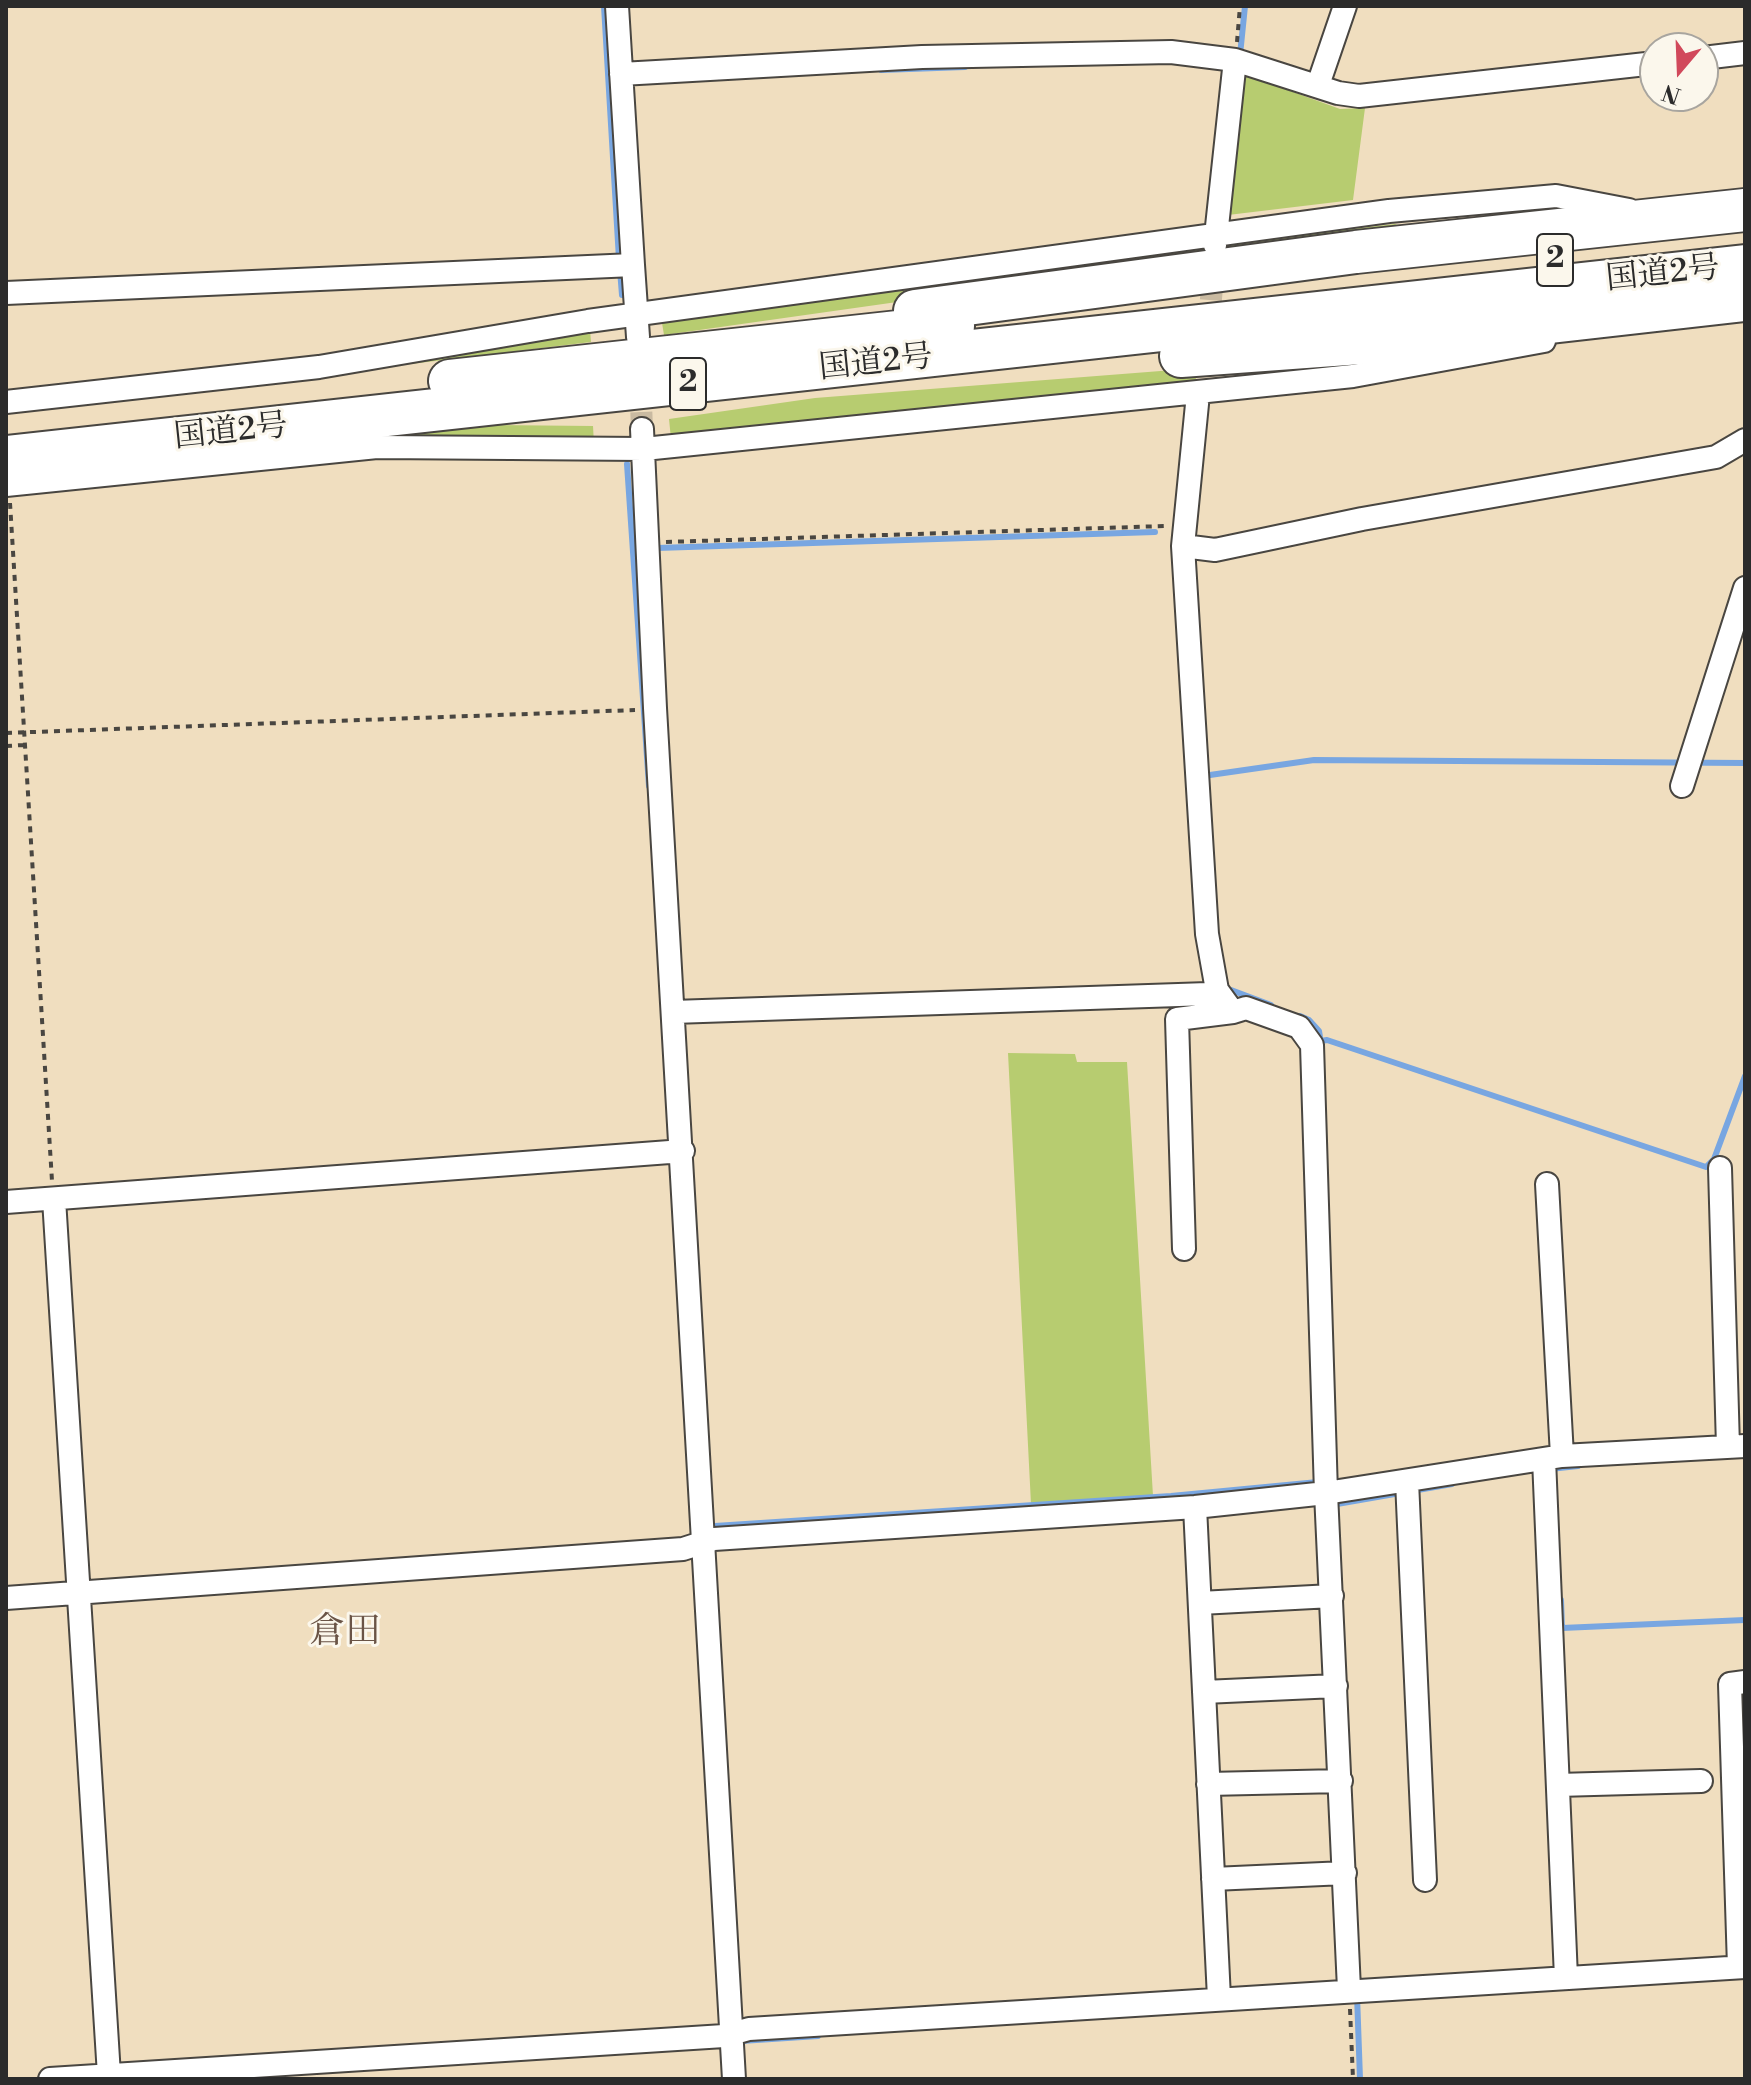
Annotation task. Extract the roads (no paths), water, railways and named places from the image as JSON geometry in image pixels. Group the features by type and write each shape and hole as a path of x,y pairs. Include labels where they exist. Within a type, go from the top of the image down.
{"highway":[{"path":"558,369 924,310 1441,242 1745,210"},
{"name":"国道2号","path":"7,475 859,366 1745,239"},
{"name":"国道2号","path":"6,429 558,369 1367,294 1745,266"},
{"path":"859,366 912,377 1374,342 1745,301"}],"street":[{"path":"617,6 625,265 638,337"},
{"path":"1318,85 1345,6"},
{"path":"621,74 907,58 1203,53 1338,93 1359,96 1639,65"},
{"path":"1719,56 1745,53"},
{"path":"1214,258 1235,60"},
{"path":"6,402 319,367 636,314 1273,225 1466,202 1556,196 1630,210 1697,216"},
{"path":"1273,225 1333,226 1395,220 1423,230 1441,242"},
{"path":"6,293 625,265"},
{"path":"7,475 377,447 643,439 1200,394 1368,373 1745,301"},
{"path":"1205,366 1184,536 1207,934 1224,999"},
{"path":"643,439 673,1012 675,1152 696,1545 724,2035 734,2079"},
{"path":"1184,536 1215,550 1362,519 1716,457 1745,440"},
{"path":"1687,770 1745,588"},
{"path":"673,1012 1208,994 1299,1027 1312,1045 1326,1493 1349,1995"},
{"path":"1184,1249 1177,1019 1224,999"},
{"path":"6,1202 675,1152"},
{"path":"6,1598 1195,1507 1408,1488 1549,1464 1741,1450 1720,1168"},
{"path":"1547,1184 1549,1464 1566,1978"},
{"path":"54,1199 109,2075"},
{"path":"1408,1488 1425,1880"},
{"path":"1195,1507 1219,1998"},
{"path":"1200,1603 1332,1596"},
{"path":"50,2079 724,2035 749,2029 1219,1998 1349,1995 1742,1967 1740,1862 1730,1684 1745,1682"},
{"path":"1204,1692 1336,1686"},
{"path":"1208,1784 1341,1781"},
{"path":"1558,1785 1701,1781"},
{"path":"1213,1879 1345,1873"}],"waterway":[{"path":"604,6 619,259"},
{"path":"1240,55 1245,6"},
{"path":"881,70 965,67"},
{"path":"620,270 622,295"},
{"path":"627,464 649,786"},
{"path":"657,548 1155,532"},
{"path":"1203,776 1314,760 1745,763"},
{"path":"1226,994 1231,990 1271,1005"},
{"path":"1300,1016 1309,1020 1319,1031 1321,1043"},
{"path":"1321,1041 1327,1040 1706,1167 1714,1159 1745,1076"},
{"path":"1550,1469 1578,1466"},
{"path":"715,1526 1171,1496 1318,1482"},
{"path":"1337,1504 1452,1484"},
{"path":"1561,1600 1562,1628 1745,1620"},
{"path":"1357,1995 1360,2079"},
{"path":"741,2041 818,2036"}],"tunnel":[{"path":"1208,333 1214,264"},
{"path":"640,379 642,429"}],"district":[{"name":"倉田","path":"345,1633"}]}
